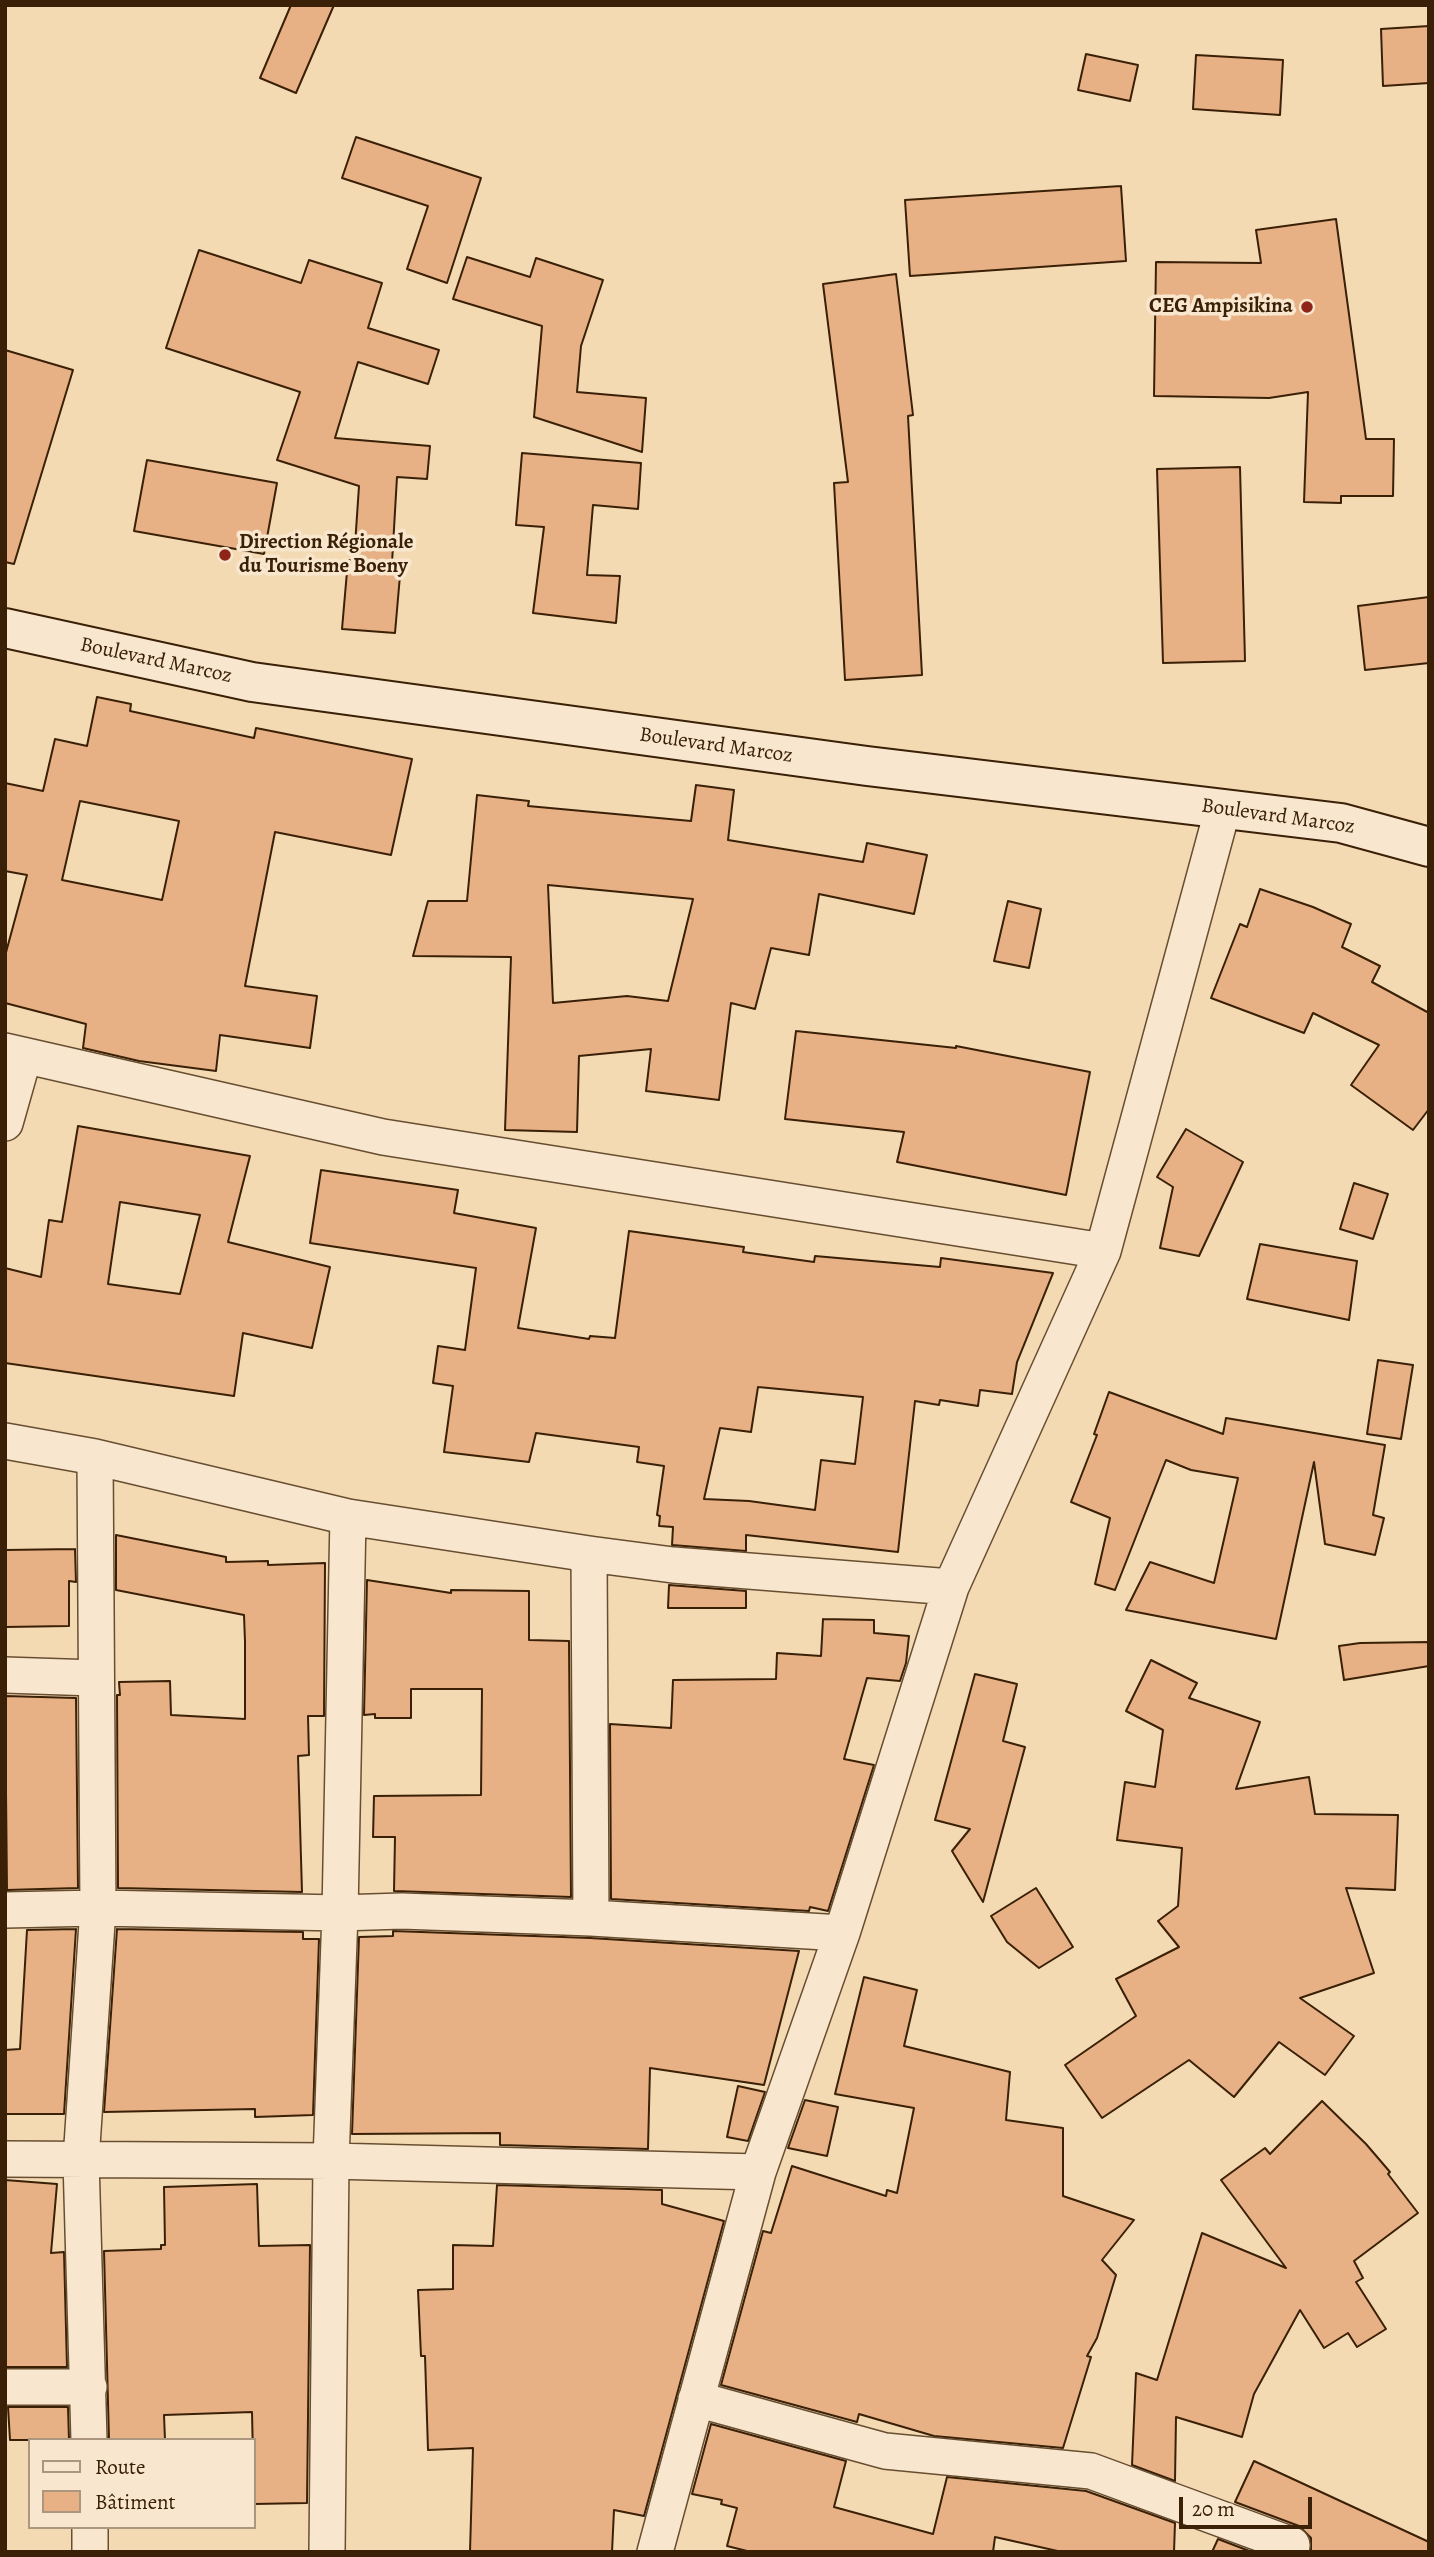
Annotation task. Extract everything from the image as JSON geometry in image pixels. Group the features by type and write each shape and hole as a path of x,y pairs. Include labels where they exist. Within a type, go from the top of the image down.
{"main road":[{"name":"Boulevard Marcoz","path":"5,628 252,682 867,766 1341,823 1429,848"}],"street":[{"path":"655,2552 758,2172 842,1933 951,1587 1102,1251 1223,808"},
{"path":"5,1123 15,1054 383,1137 1102,1251"},
{"path":"5,1441 95,1457 348,1517 589,1555 673,1565 951,1587"},
{"path":"89,2438 81,2160 98,1908 94,1678 95,1457"},
{"path":"327,2552 331,2161 341,1913 348,1517"},
{"path":"589,1555 591,1918"},
{"path":"5,1675 94,1678"},
{"path":"5,1910 98,1908 341,1913 402,1911 591,1918 842,1933"},
{"path":"5,2159 331,2161 758,2172"},
{"path":"5,2386 89,2387"},
{"path":"696,2399 886,2451 1091,2471 1292,2545 1291,2552"},
{"path":"90,2529 90,2552"}],"building":[{"path":"291,5 334,5 296,93 260,78"},
{"path":"1429,26 1429,83 1383,86 1381,29"},
{"path":"1086,54 1138,65 1130,101 1078,90"},
{"path":"1196,55 1283,60 1280,115 1193,109"},
{"path":"356,137 481,178 447,283 407,269 428,206 342,178"},
{"path":"1121,186 1126,261 910,276 905,200"},
{"path":"1336,219 1366,439 1394,439 1393,496 1341,496 1341,503 1304,502 1308,392 1269,398 1154,396 1156,262 1261,263 1256,230"},
{"path":"199,250 301,283 309,260 382,283 368,328 439,350 428,384 358,362 335,438 430,446 427,479 397,477 392,563 401,564 395,633 342,629 348,560 354,560 359,486 277,460 300,392 166,348"},
{"path":"467,257 530,277 536,258 603,280 581,346 577,392 646,398 642,452 534,417 542,326 453,299"},
{"path":"896,274 913,415 908,416 922,675 845,680 834,483 848,482 823,284"},
{"path":"5,350 73,370 14,564 5,562"},
{"path":"522,453 641,463 638,509 593,505 587,575 620,576 616,623 533,613 544,527 516,525"},
{"path":"147,460 277,483 264,554 134,531"},
{"path":"1240,467 1245,661 1163,663 1157,469"},
{"path":"1429,597 1429,663 1365,670 1358,606"},
{"path":"97,697 131,704 130,711 254,738 256,728 412,759 391,855 275,832 245,986 317,996 310,1048 220,1035 216,1071 139,1061 83,1048 86,1024 5,1003 5,956 27,875 5,871 5,783 43,791 55,739 87,746","holes":["80,801 179,821 162,900 62,880"]},
{"path":"696,785 734,790 728,840 863,862 867,843 927,855 914,914 819,894 809,955 771,948 755,1009 731,1003 719,1100 646,1091 651,1049 579,1056 577,1132 505,1130 511,957 413,956 428,901 467,901 477,795 529,801 528,806 691,821","holes":["548,885 693,899 668,1001 627,996 553,1003"]},
{"path":"1260,889 1313,907 1351,924 1342,947 1380,966 1372,982 1429,1013 1429,1109 1413,1130 1351,1085 1379,1045 1313,1013 1304,1033 1211,998 1240,924 1247,927"},
{"path":"1008,901 1041,909 1029,968 994,961"},
{"path":"796,1031 956,1046 1090,1072 1066,1195 897,1162 904,1132 785,1119"},
{"path":"78,1126 250,1156 228,1242 330,1267 312,1348 243,1333 234,1396 5,1363 5,1268 41,1277 49,1220 62,1222","holes":["120,1202 200,1215 180,1294 108,1284"]},
{"path":"1186,1129 1243,1162 1199,1256 1160,1248 1173,1187 1157,1177"},
{"path":"321,1170 458,1190 454,1213 536,1228 518,1328 589,1339 590,1336 615,1338 629,1231 744,1247 743,1252 814,1262 815,1256 940,1267 941,1258 1053,1273 1017,1362 1012,1394 980,1390 978,1406 940,1400 939,1405 915,1401 898,1552 746,1535 746,1551 672,1545 673,1527 659,1526 660,1516 657,1515 664,1466 637,1462 639,1447 536,1433 529,1462 444,1452 453,1386 433,1383 438,1346 465,1350 476,1268 310,1243","holes":["758,1387 863,1397 855,1464 821,1460 815,1510 749,1501 704,1499 720,1428 751,1432"]},
{"path":"1354,1183 1388,1194 1373,1239 1340,1229"},
{"path":"1260,1244 1357,1261 1349,1320 1247,1299"},
{"path":"1378,1360 1413,1365 1401,1439 1367,1434"},
{"path":"1109,1392 1223,1434 1226,1418 1385,1445 1373,1515 1384,1518 1375,1555 1325,1544 1314,1462 1276,1639 1126,1610 1150,1562 1214,1583 1238,1478 1191,1470 1166,1460 1115,1590 1095,1584 1110,1518 1071,1502 1097,1435 1094,1434"},
{"path":"116,1535 226,1557 226,1562 268,1561 268,1565 325,1563 324,1716 308,1716 309,1755 298,1756 302,1892 118,1888 119,1682 170,1681 171,1715 245,1719 245,1642 244,1615 116,1590"},
{"path":"75,1549 76,1582 69,1581 69,1626 5,1627 5,1550"},
{"path":"367,1580 451,1593 451,1590 529,1591 529,1640 569,1641 571,1897 394,1891 395,1837 373,1837 374,1796 481,1795 482,1689 411,1689 411,1718 375,1718 375,1714 364,1715"},
{"path":"669,1585 746,1591 746,1608 668,1608"},
{"path":"823,1619 874,1620 874,1633 909,1636 906,1663 900,1681 867,1678 844,1759 874,1765 828,1911 810,1907 809,1911 611,1899 610,1724 671,1728 673,1680 776,1679 777,1653 821,1656"},
{"path":"1429,1642 1429,1666 1344,1680 1339,1646"},
{"path":"1151,1660 1197,1683 1189,1698 1260,1722 1236,1789 1309,1777 1315,1814 1398,1815 1395,1890 1346,1888 1374,1973 1300,1998 1354,2036 1325,2075 1279,2042 1234,2097 1189,2060 1102,2118 1065,2065 1136,2016 1116,1979 1179,1947 1158,1921 1178,1906 1182,1848 1117,1840 1125,1782 1155,1787 1163,1730 1126,1711"},
{"path":"975,1674 1017,1684 1003,1741 1025,1747 983,1902 952,1851 970,1829 935,1820"},
{"path":"5,1696 76,1698 78,1888 7,1890"},
{"path":"1036,1888 1073,1947 1039,1968 1007,1942 991,1916"},
{"path":"76,1929 64,2114 5,2114 5,2050 20,2049 27,1930"},
{"path":"117,1929 303,1932 303,1939 319,1939 313,2115 255,2117 255,2109 104,2112"},
{"path":"393,1931 590,1938 799,1951 764,2085 650,2068 648,2149 500,2145 500,2133 352,2134 359,1937 393,1936"},
{"path":"864,1977 917,1990 904,2046 1010,2072 1006,2120 1063,2128 1063,2196 1134,2220 1102,2260 1116,2275 1097,2338 1087,2356 1091,2357 1063,2448 934,2436 859,2414 857,2422 721,2385 763,2231 771,2233 792,2166 886,2196 887,2190 897,2193 914,2108 835,2094"},
{"path":"738,2086 765,2092 748,2141 727,2137"},
{"path":"805,2100 838,2107 827,2156 788,2148"},
{"path":"1322,2101 1390,2172 1388,2174 1418,2213 1354,2261 1363,2278 1356,2282 1386,2329 1357,2347 1348,2333 1324,2348 1300,2310 1254,2394 1242,2437 1176,2417 1175,2481 1132,2465 1136,2373 1157,2380 1202,2233 1286,2268 1221,2180 1265,2148 1270,2154"},
{"path":"5,2180 57,2184 51,2253 64,2252 67,2367 6,2367"},
{"path":"257,2184 259,2246 310,2245 307,2503 256,2504 256,2438 253,2438 252,2412 164,2415 165,2438 109,2438 104,2251 161,2249 161,2245 165,2245 164,2187"},
{"path":"497,2185 662,2190 662,2204 724,2221 644,2516 614,2510 612,2552 470,2552 473,2448 428,2450 425,2356 421,2356 418,2290 453,2289 453,2245 493,2246"},
{"path":"8,2407 68,2407 69,2438 10,2440"},
{"path":"711,2424 846,2461 834,2507 933,2534 947,2477 1086,2491 1175,2523 1174,2552 1062,2552 995,2537 993,2552 751,2552 727,2546 737,2508 721,2504 722,2500 692,2494"},
{"path":"1254,2461 1429,2542 1429,2552 1311,2552 1311,2538 1299,2526 1235,2502"},
{"path":"1218,2539 1252,2552 1212,2552"}],"place":[{"name":"CEG Ampisikina","path":"1307,307"},
{"name":"Direction Régionale du Tourisme Boeny","path":"225,555"}]}
